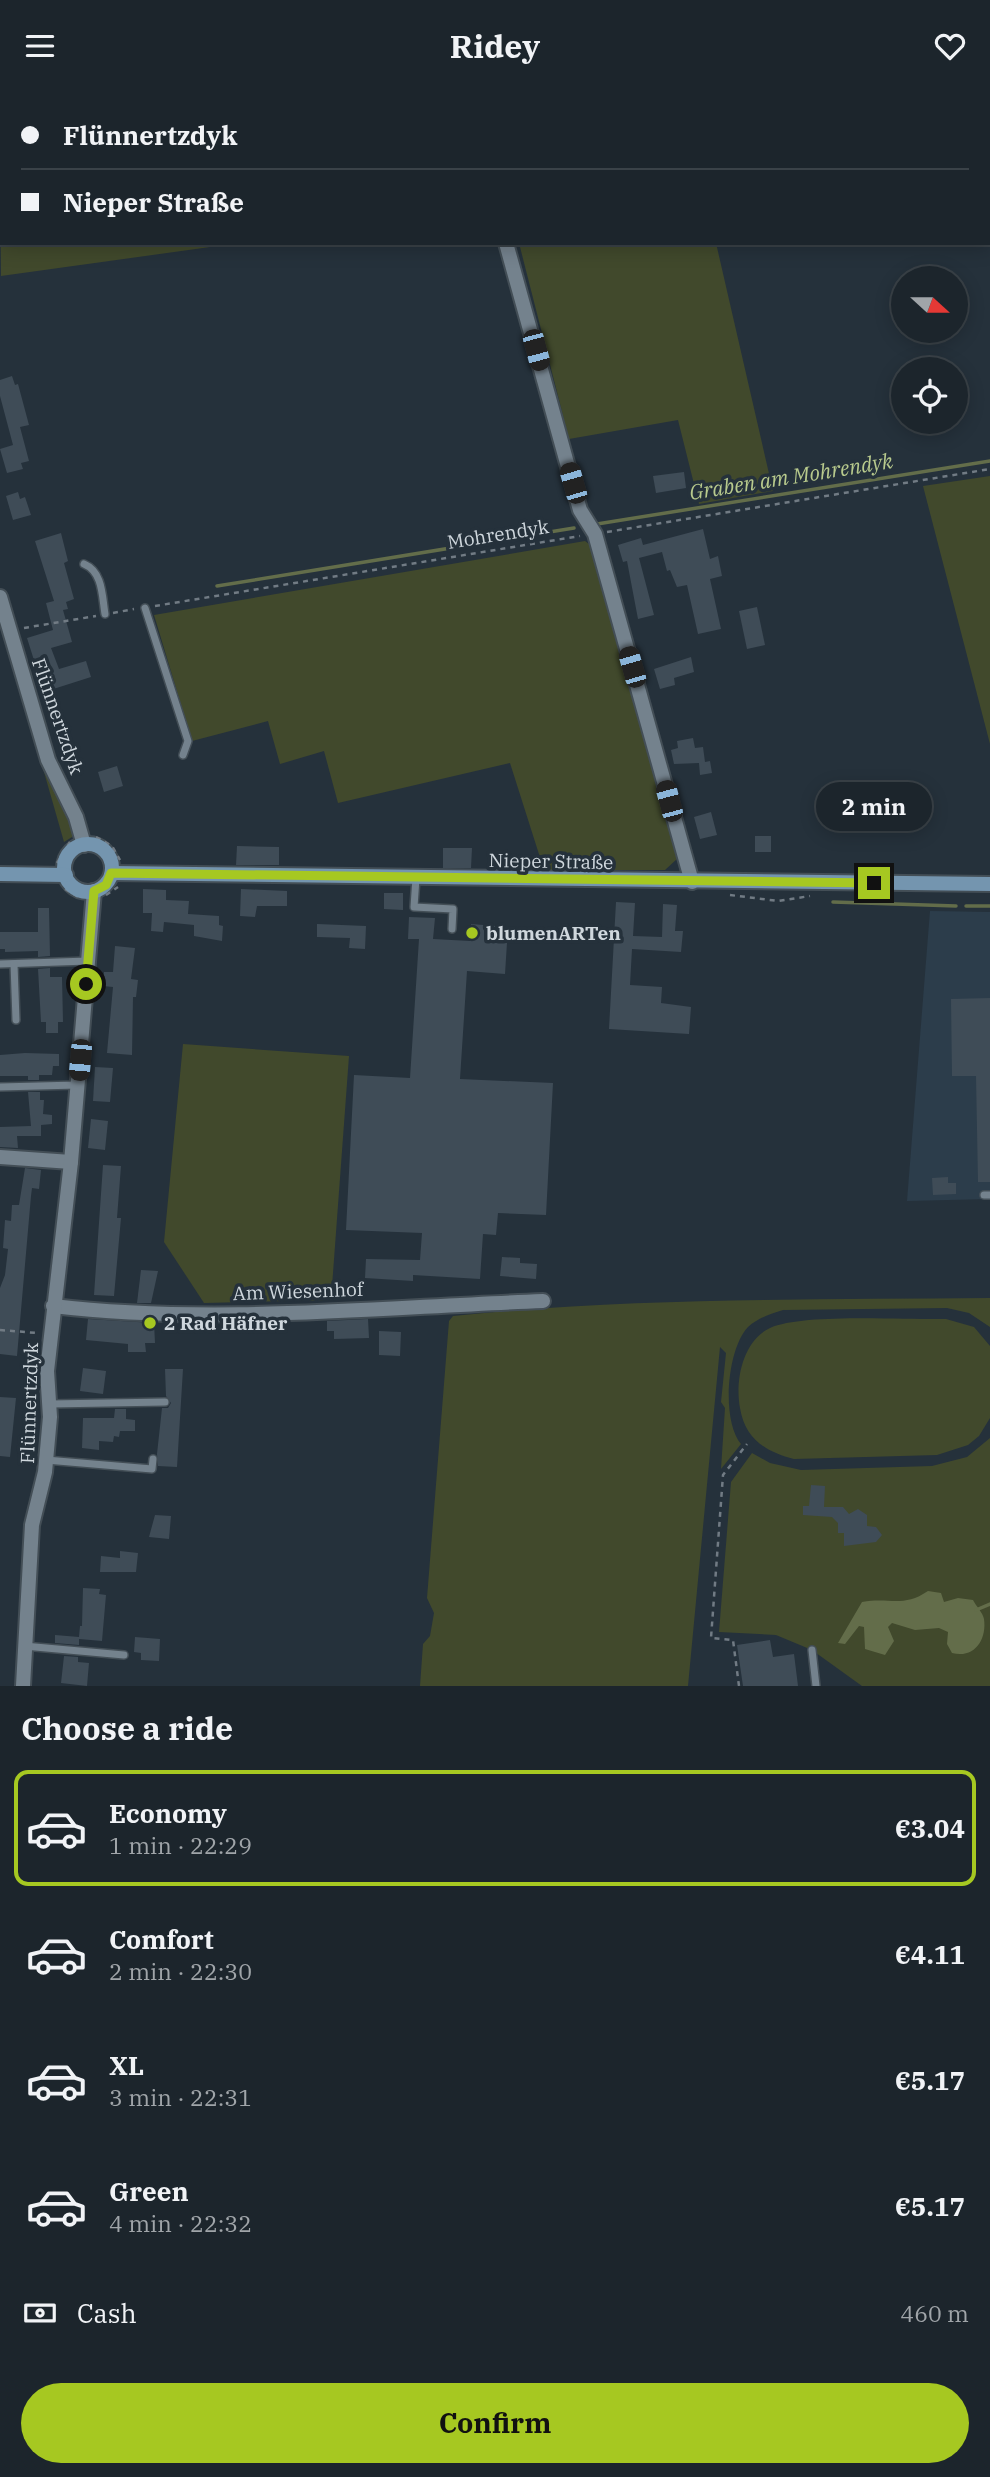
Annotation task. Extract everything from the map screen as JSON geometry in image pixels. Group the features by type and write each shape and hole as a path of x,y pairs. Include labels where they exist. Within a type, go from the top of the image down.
{"main road":[{"path":"0,874 62,875 80,890 94,896 116,874 103,849 83,840 66,859 62,875"},
{"name":"Nieper Straße","path":"116,874 990,884"}],"street":[{"path":"507,245 580,510 595,534 692,882"},
{"name":"Flünnertzdyk","path":"0,597 48,760 83,840"},
{"name":"Flünnertzdyk","path":"23,1686 32,1525 46,1460 50,1404 47,1371 71,1163 94,896"},
{"path":"0,1157 71,1163"},
{"name":"Am Wiesenhof","path":"53,1306 120,1312 251,1312 543,1301"}],"lane":[{"path":"84,564 99,576 105,614"},
{"path":"145,608 188,741 183,754"},
{"path":"416,878 414,907 453,909 452,929"},
{"path":"0,964 88,961"},
{"path":"14,964 16,1020"},
{"path":"0,1087 78,1085"},
{"path":"50,1404 165,1402"},
{"path":"46,1460 152,1469 153,1458"},
{"path":"24,1646 124,1655"},
{"path":"812,1650 816,1686"}],"path":[{"name":"Mohrendyk","path":"10,631 990,469"},
{"path":"99,837 112,846 120,859 116,874 116,887 83,900 67,891 57,862 64,848 99,837"},
{"path":"0,1329 51,1335"},
{"path":"739,1686 733,1640 711,1639 723,1475 747,1444"}],"shaded area":[{"path":"1,245 225,245 1,276"},
{"path":"520,245 716,245 773,491 699,504 678,420 569,439"},
{"path":"990,476 990,744 923,486"},
{"path":"585,541 589,544 608,599 678,858 665,870 544,870 510,763 338,803 324,751 280,764 268,721 192,741 154,615"},
{"path":"40,758 74,825 72,837 64,842"},
{"path":"930,911 990,912 990,1199 907,1201"},
{"path":"183,1044 349,1056 331,1300 204,1303 164,1242"},
{"path":"990,1298 990,1327 969,1313 947,1308 783,1310 756,1321 741,1337 731,1367 731,1419 741,1444 721,1469 725,1408 721,1402 726,1353 720,1347 688,1686 420,1686 423,1644 430,1636 434,1613 427,1598 449,1321 453,1316 654,1302"},
{"path":"946,1319 974,1327 990,1346 990,1418 979,1436 968,1445 937,1455 794,1459 758,1443 747,1428 740,1408 740,1375 753,1342 770,1328 805,1320"},
{"path":"990,1438 990,1686 862,1686 812,1650 776,1635 719,1632 731,1482 752,1453 770,1463 801,1470 932,1466 967,1457"},
{"path":"928,1591 941,1593 944,1602 958,1598 973,1600 983,1617 984,1627 981,1641 973,1650 960,1654 952,1653 947,1644 948,1632 939,1628 915,1630 892,1623 888,1627 894,1641 885,1655 865,1649 864,1627 859,1626 845,1644 838,1643 862,1602 904,1601"}],"building":[{"path":"12,376 15,385 18,384 29,425 20,427 29,461 21,463 23,469 7,473 0,449 13,445 0,396 0,380"},
{"path":"684,472 686,488 656,493 653,476"},
{"path":"18,492 20,499 25,497 31,515 13,520 6,496"},
{"path":"703,529 710,559 718,556 722,576 710,579 721,629 698,634 687,585 677,587 670,570 667,571 662,552 639,558 654,615 638,619 627,561 623,562 618,545 641,538 643,545"},
{"path":"61,533 68,561 64,563 74,599 66,602 68,609 63,610 72,642 51,648 59,669 86,661 91,677 44,692 27,638 53,630 46,603 54,601 35,541"},
{"path":"757,607 765,645 747,649 739,611"},
{"path":"691,657 694,672 674,678 675,685 660,689 654,669"},
{"path":"693,738 695,748 703,747 705,762 710,761 712,773 700,775 699,763 674,764 671,750 678,748 677,741"},
{"path":"117,766 123,786 104,792 98,772"},
{"path":"711,812 717,835 700,839 694,817"},
{"path":"755,836 771,836 771,852 755,852"},
{"path":"237,846 279,847 279,865 236,865"},
{"path":"443,848 472,848 471,868 443,868"},
{"path":"143,889 166,890 166,900 189,901 188,914 219,916 219,925 223,926 222,941 194,936 194,925 164,922 163,932 151,931 152,913 143,913"},
{"path":"241,889 287,891 287,906 257,906 255,917 240,916"},
{"path":"384,893 403,893 403,910 384,909"},
{"path":"616,902 635,903 633,936 662,937 663,904 677,905 675,931 683,931 681,952 632,949 630,985 662,987 661,1003 691,1007 689,1034 609,1029"},
{"path":"38,908 49,908 50,956 38,957 38,951 5,952 5,949 0,949 0,932 38,932"},
{"path":"409,917 435,918 433,939 470,941 471,924 508,927 505,974 467,971 460,1079 553,1083 546,1215 498,1213 496,1235 483,1234 480,1279 413,1275 413,1281 365,1278 366,1259 420,1260 422,1233 346,1230 354,1075 410,1078 419,939 408,939"},
{"path":"317,924 366,926 365,949 349,948 350,938 317,937"},
{"path":"115,946 135,948 131,979 138,980 136,997 133,997 132,1055 107,1053 113,987 103,986 104,972 113,972"},
{"path":"50,968 50,977 62,977 63,1022 58,1022 58,1033 46,1033 46,1022 41,1022 38,969"},
{"path":"990,998 990,1182 978,1182 976,1076 952,1076 951,999"},
{"path":"59,1054 59,1066 53,1066 52,1075 39,1075 39,1080 28,1080 28,1076 0,1076 0,1055"},
{"path":"95,1067 113,1068 110,1102 93,1101"},
{"path":"28,1092 40,1092 40,1100 44,1100 43,1114 52,1115 52,1124 41,1125 41,1136 17,1136 18,1148 0,1147 0,1127 31,1126"},
{"path":"91,1119 108,1121 105,1150 88,1148"},
{"path":"103,1165 121,1166 117,1218 121,1218 114,1296 94,1295"},
{"path":"25,1168 41,1170 39,1189 32,1188 17,1356 0,1354 0,1288 5,1275 8,1249 3,1248 5,1220 11,1221 12,1205 19,1205"},
{"path":"948,1177 948,1183 956,1183 956,1194 933,1195 932,1178"},
{"path":"502,1257 520,1258 520,1263 537,1264 536,1279 500,1276"},
{"path":"141,1270 158,1271 151,1303 137,1303"},
{"path":"88,1319 154,1323 155,1343 145,1343 146,1352 128,1352 128,1344 86,1340"},
{"path":"368,1319 369,1338 334,1339 334,1331 327,1331 327,1321"},
{"path":"379,1331 401,1332 400,1356 379,1355"},
{"path":"83,1368 106,1371 103,1394 80,1391"},
{"path":"165,1369 183,1369 177,1467 158,1466 162,1408 168,1408 171,1403 166,1396"},
{"path":"0,1397 16,1398 10,1457 0,1456"},
{"path":"115,1409 126,1409 126,1419 135,1420 135,1431 120,1431 119,1437 114,1436 113,1442 99,1441 99,1450 82,1448 83,1418 114,1418"},
{"path":"811,1485 825,1486 824,1507 843,1507 849,1514 858,1509 867,1515 867,1526 876,1527 882,1535 876,1542 844,1546 844,1533 838,1533 838,1523 832,1517 803,1515 803,1506 809,1506"},
{"path":"155,1515 171,1516 169,1539 149,1537"},
{"path":"120,1551 138,1553 136,1572 100,1572 101,1556 120,1558"},
{"path":"83,1588 100,1589 99,1594 106,1595 102,1641 79,1639 79,1645 55,1643 55,1635 79,1637"},
{"path":"135,1637 160,1639 159,1661 141,1660 141,1653 134,1652"},
{"path":"770,1640 773,1657 794,1654 798,1686 743,1686 737,1645"},
{"path":"64,1656 78,1657 78,1662 89,1663 87,1686 61,1683"}],"waterway":[{"name":"Graben am Mohrendyk","path":"597,524 990,461"},
{"name":"Graben am Mohrendyk","path":"217,586 574,528"},
{"path":"833,902 956,906"},
{"path":"966,906 990,906"},
{"path":"976,1610 990,1604"}],"place":[{"name":"blumenARTen","path":"472,933"},
{"name":"2 Rad Häfner","path":"150,1323"}],"route":[{"path":"86,984 94,891 106,885 111,873 874,883"}]}
